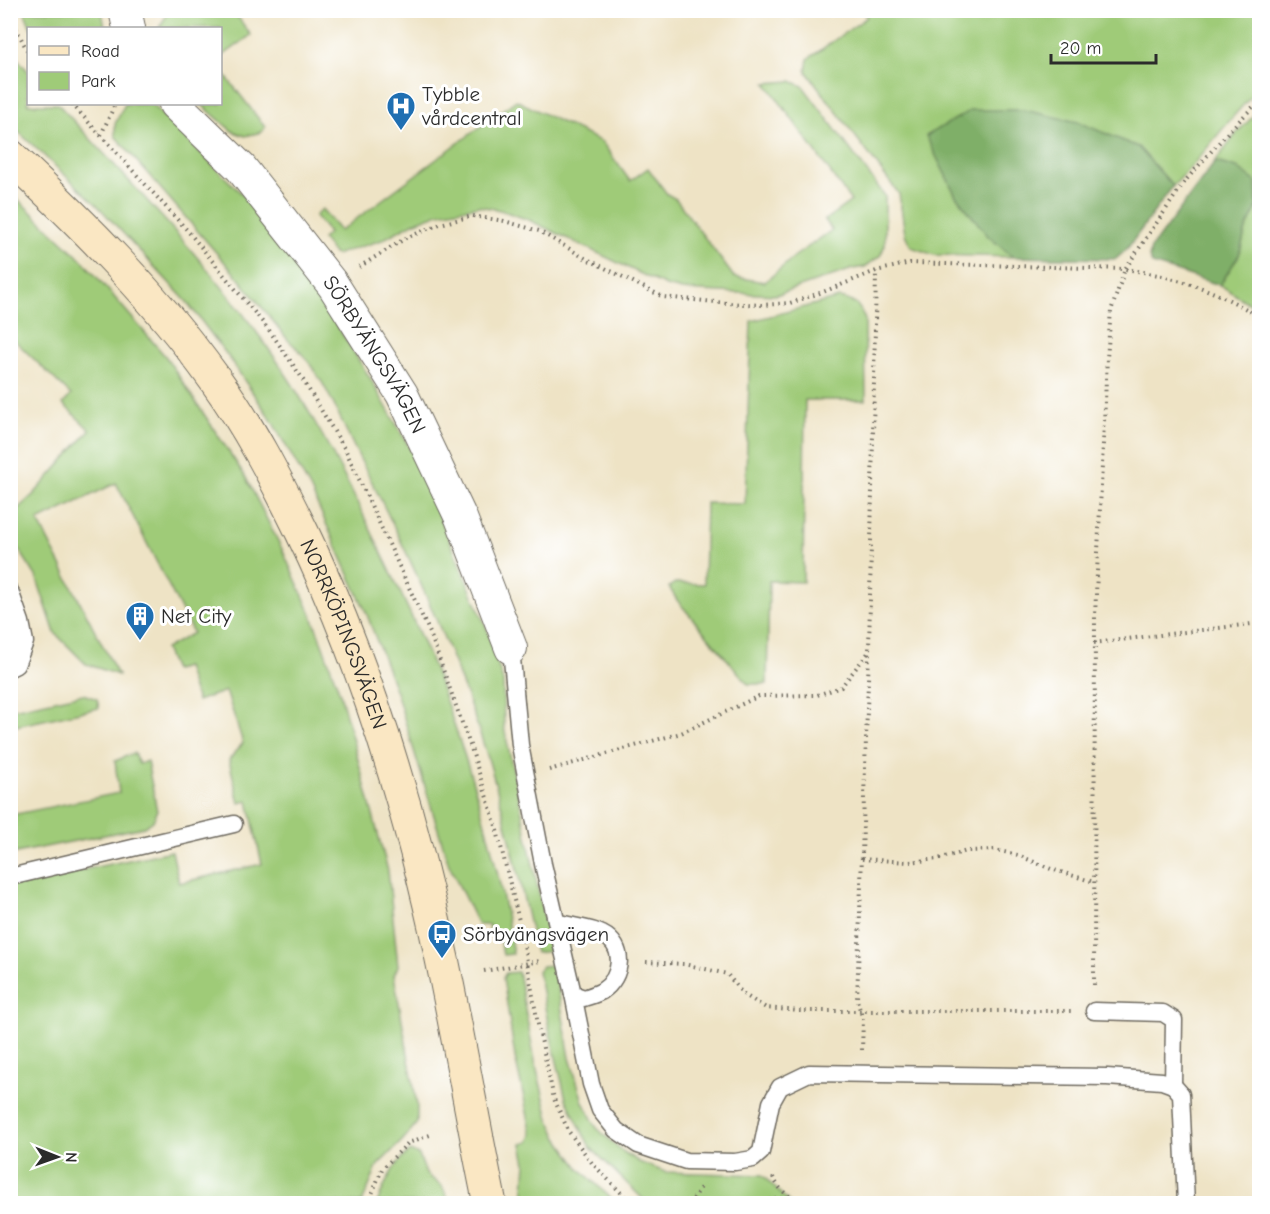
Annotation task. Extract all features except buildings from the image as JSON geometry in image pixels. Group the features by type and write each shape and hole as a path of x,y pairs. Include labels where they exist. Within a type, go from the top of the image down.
{"main road":[{"name":"NORRKÖPINGSVÄGEN","path":"10,156 78,219 140,285 216,380 278,483 331,593 375,710 411,834 442,959 490,1203"}],"street":[{"path":"125,10 129,27"},
{"name":"SÖRBYÄNGSVÄGEN","path":"176,105 241,168 333,285 402,394 461,518 511,648"}],"lane":[{"path":"10,591 21,622 25,642 16,665 10,668"},
{"path":"511,648 520,745 543,864 591,1084 600,1110 616,1131 638,1145 686,1161 735,1162 753,1159 761,1152 771,1103 780,1087 809,1073 1107,1077 1162,1081 1173,1085 1181,1094 1186,1203"},
{"path":"10,877 234,824"},
{"path":"557,922 604,934 616,944 620,961 614,979 602,991 584,998 573,994"},
{"path":"1094,1011 1163,1013 1174,1020 1173,1085"}],"path":[{"path":"12,10 15,26 27,50"},
{"path":"620,961 684,964 727,974 743,994 766,1008 800,1011 1094,1011 1094,643 1111,311 1125,269 1186,180 1260,100"},
{"path":"73,105 187,230 269,330 300,375 346,451 430,633 496,826 554,1100 569,1132 592,1163 632,1203"},
{"path":"101,135 115,105"},
{"path":"333,285 406,237 440,224 473,216 504,221 539,231 585,258 663,297 762,305 790,303 876,272 910,263 1125,269 1161,275 1200,286 1260,316"},
{"path":"862,1074 863,1020 857,999 869,652 876,272"},
{"path":"1094,643 1260,622"},
{"path":"525,776 681,733 759,696 817,695 841,687 869,652"},
{"path":"862,859 909,862 938,859 967,851 995,850 1018,855 1051,869 1094,882"},
{"path":"484,971 527,964"},
{"path":"368,1203 382,1169 408,1143 430,1135"},
{"path":"761,1152 777,1184 793,1200 807,1203"},
{"path":"740,1203 790,1197"}],"green space":[{"path":"24,11 102,11 105,27 31,27"},
{"path":"169,11 245,11 237,16 251,35 222,56 222,27 160,27"},
{"path":"862,11 1259,11 1259,89 1173,186 1138,147 988,236 1013,257 934,255 911,247 905,234 899,194 806,71 808,59 867,17"},
{"path":"11,44 16,57 27,70 27,105 59,105 163,218 213,277 238,307 294,386 350,487 424,643 438,679 483,815 500,884 513,954 503,955 499,935 490,936 489,925 478,925 449,865 397,695 366,612 310,488 270,418 187,302 96,204 11,125"},
{"path":"222,71 265,127 262,132 245,136 232,131 202,105 222,105"},
{"path":"791,81 803,86 885,196 885,245 880,256 865,267 776,295 682,290 666,286 529,220 500,210 479,206 439,213 413,223 382,240 335,255 322,239 329,233 315,216 322,209 340,231 516,100 602,142 630,181 648,168 667,194 676,199 734,277 765,282 795,256 832,230 825,220 851,201 766,83"},
{"path":"124,105 152,105 245,197 317,294 370,378 413,454 487,629 503,681 504,727 551,951 536,953 494,779 460,677 411,563 335,407 319,377 300,351 288,340 240,280 115,136 115,124"},
{"path":"971,110 1024,110 1078,122 1138,147 1173,186 1127,249 1116,259 1013,257 988,236 956,196 926,136"},
{"path":"1259,110 1259,310 1220,285 1239,255 1246,229 1257,207 1237,168 1215,162 1236,134"},
{"path":"1215,162 1237,168 1256,182 1257,207 1246,229 1239,255 1220,285 1152,264 1149,258 1151,248"},
{"path":"10,192 83,261 166,357 245,476 282,549 312,616 340,693 388,871 398,966 394,975 417,1105 417,1123 378,1165 362,1203 11,1203 11,885 172,851 179,883 262,864 248,801 239,803 229,760 243,743 226,691 197,701 186,667 174,670 165,649 193,633 116,483 38,521 118,675 86,664 55,633 36,576 11,537 11,515 34,494 90,430 63,404 71,395 11,337"},
{"path":"839,298 856,304 865,320 866,400 805,400 803,582 769,581 767,684 748,684 677,600 669,587 675,583 704,584 706,503 745,504 751,321"},
{"path":"83,694 97,699 99,708 11,727 11,708"},
{"path":"134,753 139,764 147,761 157,811 153,821 144,827 11,854 11,815 119,793 115,761"},
{"path":"554,965 570,1058 583,1102 597,1128 619,1149 639,1162 665,1172 762,1175 790,1203 647,1203 590,1147 566,1099 550,1033 538,971 542,966"},
{"path":"518,972 549,1119 558,1138 580,1169 616,1203 523,1203 526,1163 522,1144 529,1142 532,1135 515,1057 503,978 506,973"},
{"path":"410,1151 419,1155 426,1174 442,1186 450,1203 377,1203 394,1169"}],"place":[{"name":"Tybble vårdcentral","path":"401,132"},
{"name":"Net City","path":"140,642"},
{"name":"Sörbyängsvägen","path":"442,960"}]}
